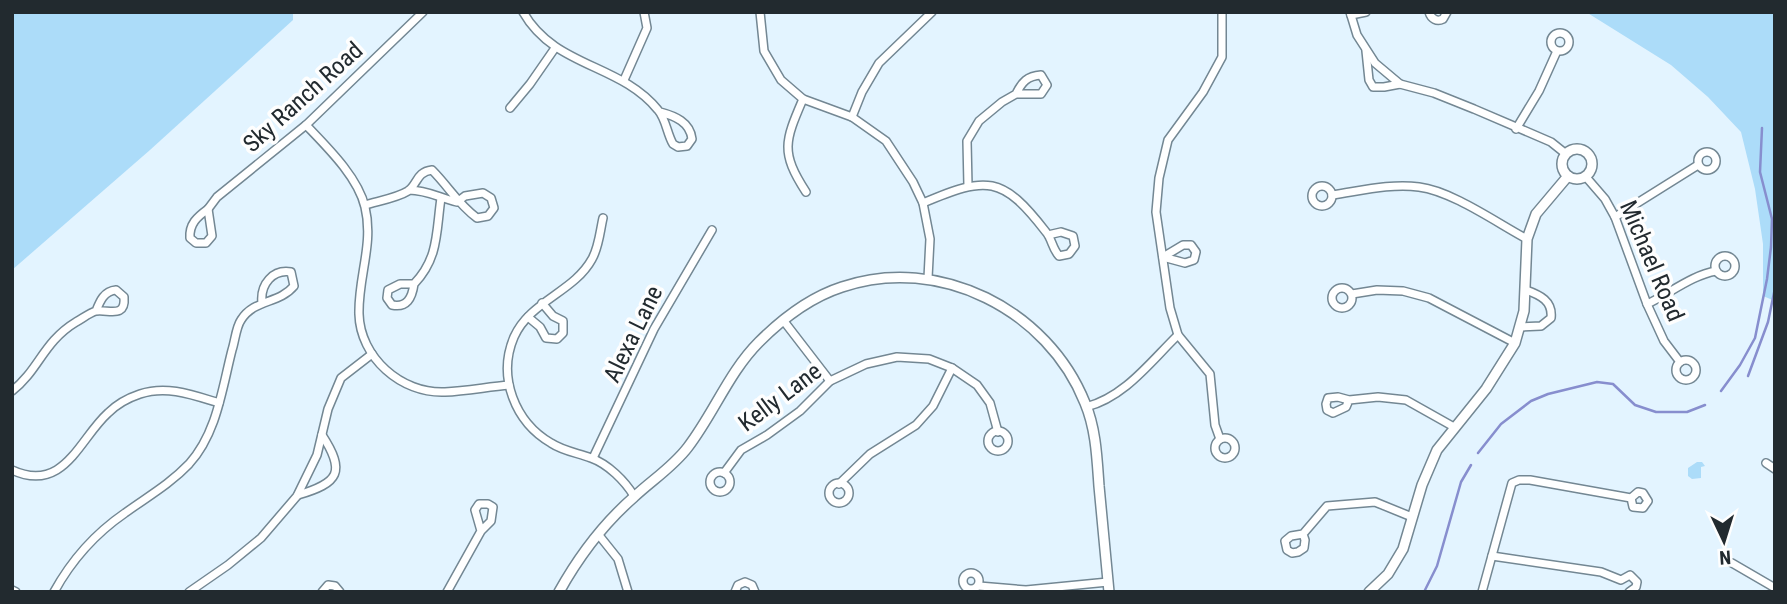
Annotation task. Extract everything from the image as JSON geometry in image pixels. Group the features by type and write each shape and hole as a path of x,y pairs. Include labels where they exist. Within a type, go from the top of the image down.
{"street":[{"path":"523,12 540,36 555,48 624,80 660,112 676,117 688,127 692,139 687,146 673,145 660,112"},
{"path":"624,80 648,28 644,12"},
{"path":"760,12 764,51 780,80 803,99 852,117 886,141 923,203 930,239 928,278"},
{"path":"852,117 862,92 879,63 932,12"},
{"path":"1220,439 1215,425 1210,374 1178,335 1170,308 1156,212 1159,178 1168,140 1203,92 1222,57 1222,12"},
{"path":"1366,12 1351,14 1357,34 1375,63 1400,84 1434,93 1551,142 1566,154"},
{"path":"1429,12 1432,18 1437,20 1443,19 1447,12"},
{"name":"Sky Ranch Road","path":"208,209 212,236 206,243 197,243 190,238 189,229 199,215 208,209 217,197 306,125 421,13"},
{"path":"510,108 555,48"},
{"path":"1366,50 1368,80 1373,87 1384,88 1400,84"},
{"path":"1516,129 1539,91 1557,51"},
{"path":"968,186 967,141 979,121 1016,94"},
{"path":"803,99 790,129 787,151 792,170 807,192"},
{"path":"306,125 334,155 365,205 369,243 359,314 363,335 372,354 387,372 418,388 443,392 509,385"},
{"path":"1575,149 1589,155 1593,164 1586,177 1577,180 1568,176 1563,168 1566,154 1575,149"},
{"path":"1615,217 1698,164"},
{"path":"365,205 409,190 429,192 457,202 466,196 483,193 491,198 494,208 488,216 478,218 457,202 432,170 418,175 409,190"},
{"path":"1369,592 1388,574 1403,549 1422,485 1437,450 1486,389 1515,343 1524,311 1527,239 1536,214 1568,176"},
{"name":"Michael Road","path":"1586,177 1615,217 1647,304 1664,341 1680,362"},
{"path":"1332,195 1401,185 1437,191 1527,239"},
{"path":"923,203 968,186 996,186 1017,197 1048,235"},
{"path":"414,284 427,270 433,255 441,198"},
{"path":"603,218 597,247 588,265 528,317 512,343 508,362 509,385 519,412 531,429 556,446 593,458 618,477 634,496"},
{"name":"Alexa Lane","path":"593,458 654,329 712,230"},
{"path":"54,592 94,538 160,490 190,463 213,425 241,320 262,303 277,300 287,294 294,286 291,272 280,270 271,276 261,294 262,303"},
{"path":"1647,304 1703,273 1716,271"},
{"path":"559,592 574,564 598,534 634,496 669,468 688,447 732,376 758,343 783,320 807,303 842,286 881,279 928,278 991,299 1030,325 1062,360 1076,383 1095,441 1108,587 1026,590 979,586"},
{"path":"1352,294 1377,290 1403,291 1429,298 1515,343"},
{"path":"1520,327 1541,326 1551,318 1550,304 1544,298 1525,290"},
{"path":"528,317 540,327 546,338 557,339 563,333 563,321 553,316 542,303"},
{"path":"12,391 23,383 49,344 63,330 96,311"},
{"path":"783,320 830,381"},
{"path":"1086,407 1098,404 1125,387 1178,335"},
{"path":"188,592 261,538 297,496 317,455 328,409 341,378 372,354"},
{"name":"Kelly Lane","path":"724,473 741,450 800,411 830,381 866,364 897,357 929,359 952,368 976,385 990,404 998,432"},
{"path":"839,484 870,454 916,425 933,406 952,368"},
{"path":"12,470 23,475 42,475 59,469 73,458 106,414 122,402 142,393 162,390 181,392 219,403"},
{"path":"1349,400 1378,397 1406,400 1454,427"},
{"path":"297,496 324,487 337,472 332,450 322,435"},
{"path":"1766,463 1775,469"},
{"path":"1482,592 1512,483 1519,480 1577,487 1631,498"},
{"path":"1303,534 1327,506 1375,502 1412,516"},
{"path":"447,592 481,531"},
{"path":"598,534 618,559 628,592"},
{"path":"1492,556 1601,572 1621,580"},
{"path":"1732,563 1775,589"},
{"path":"1630,575 1635,578 1636,587 1628,592 1620,585 1621,580 1630,575"},
{"path":"736,592 738,585 745,582 752,585 755,592"},
{"path":"323,592 328,585 335,586 340,592"}],"shaded area":[{"path":"12,12 293,12 293,20 12,270"},
{"path":"1586,12 1775,12 1775,301 1763,296 1763,244 1755,189 1741,132 1708,97 1671,65"},
{"path":"1702,462 1705,466 1701,467 1701,478 1692,479 1688,476 1688,468"}],"waterway":[{"path":"1721,391 1755,338 1767,279 1772,219 1760,172 1762,128"},
{"path":"1748,376 1768,322 1775,288"},
{"path":"1478,453 1501,424 1531,401 1597,382 1613,384 1635,405 1656,412 1687,412 1705,405"},
{"path":"1424,592 1437,566 1461,482 1471,465"}]}
